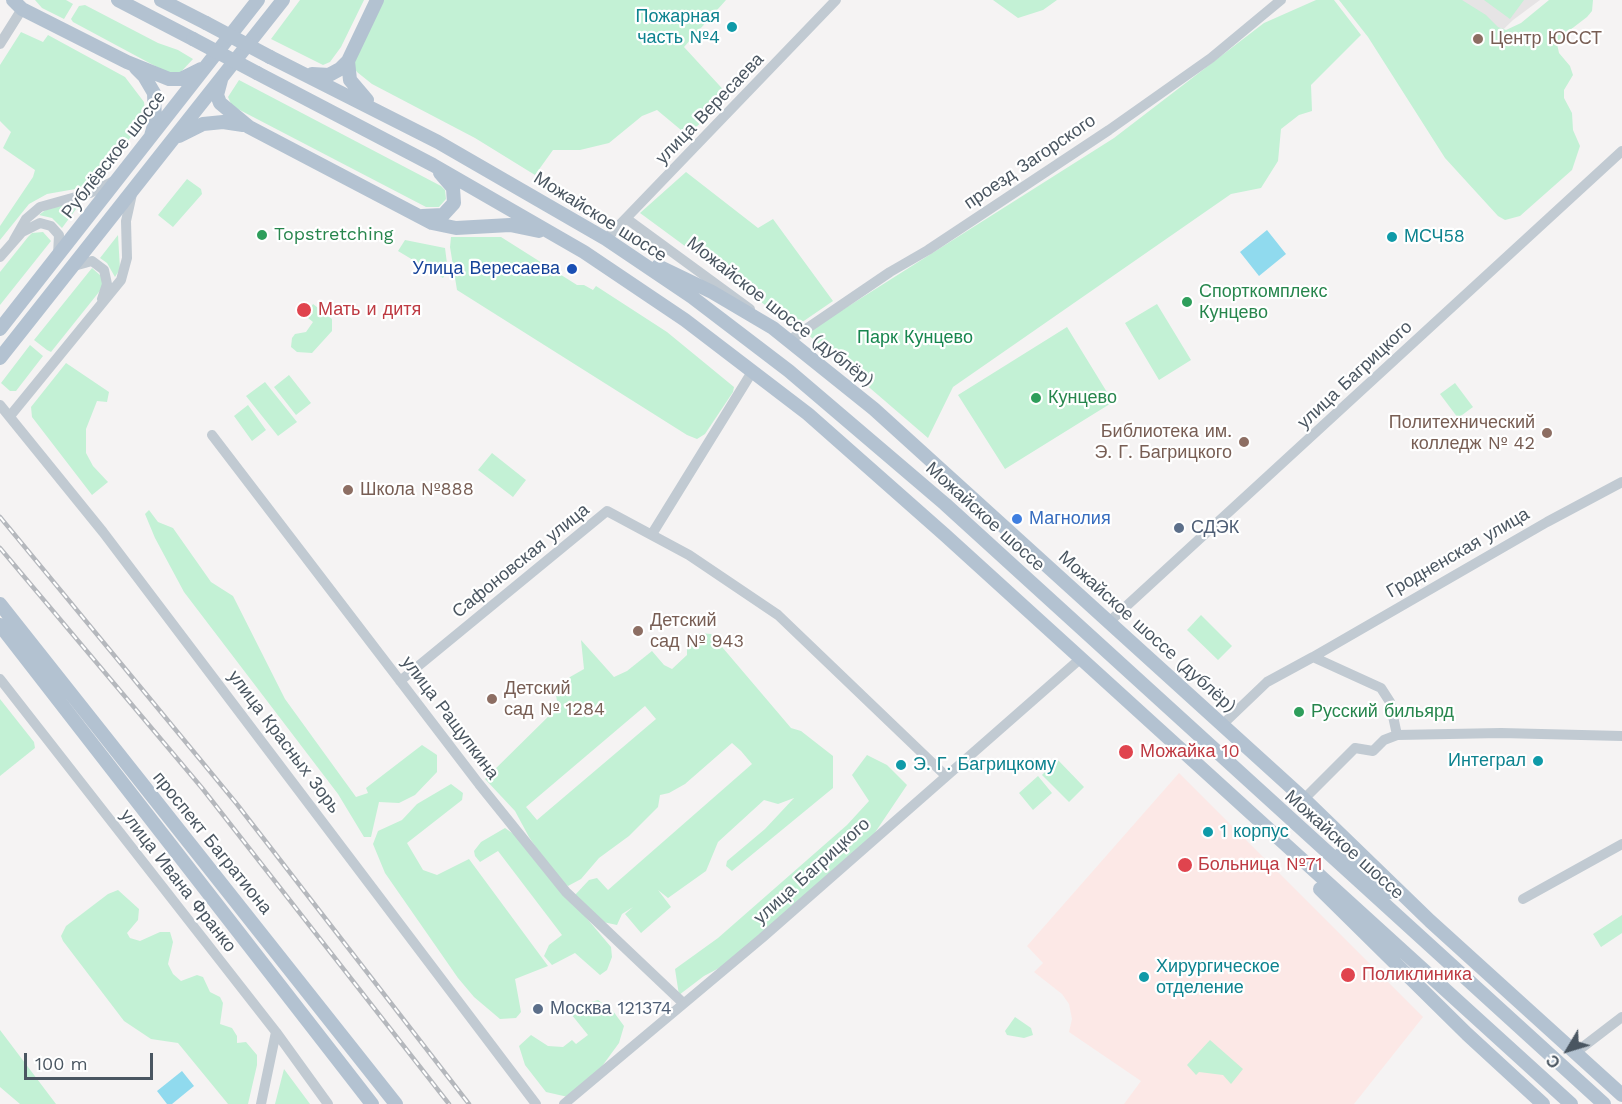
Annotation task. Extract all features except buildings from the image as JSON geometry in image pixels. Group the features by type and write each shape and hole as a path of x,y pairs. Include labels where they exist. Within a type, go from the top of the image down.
{"main road":[{"path":"118,0 433,165 560,238 658,301 752,372 859,458 1266,830 1571,1104"},
{"name":"Можайское шоссе","path":"161,0 176,5 270,57 302,71 508,181 622,249 767,353 862,431 1601,1102"},
{"name":"Рублёвское шоссе","path":"0,358 283,0"},
{"path":"302,71 314,75 329,75 340,69 348,61 377,0"},
{"name":"Рублёвское шоссе","path":"0,329 257,1"},
{"path":"21,3 127,62 169,79 178,80 207,64"},
{"path":"348,61 348,76 352,85 380,112"},
{"path":"127,62 144,76 153,93 154,122 150,139"},
{"path":"223,75 217,95 220,103 249,127 418,216 446,227 510,225 560,238"},
{"path":"170,143 182,134 203,124 223,122 249,127"},
{"path":"418,216 443,215 454,203 453,188 433,165"},
{"path":"622,249 712,292 773,328"},
{"name":"Можайское шоссе (дублёр)","path":"773,328 874,409 1304,799 1430,921 1622,1095"},
{"name":"проспект Багратиона","path":"0,604 396,1104"},
{"name":"проспект Багратиона","path":"0,626 372,1104"},
{"path":"1283,814 1430,921"},
{"path":"1266,830 1335,905 1467,1034 1543,1104"}],"street":[{"name":"улица Вересаева","path":"606,239 836,0"},
{"name":"проезд Загорского","path":"790,340 890,272 928,250 1109,130 1211,58 1281,0"},
{"path":"0,44 21,3"},
{"name":"улица Багрицкого","path":"1109,622 1622,151"},
{"path":"0,257 14,240 26,219 40,207 90,193 119,178"},
{"path":"10,416 99,304 114,290 125,268 127,210 134,188"},
{"name":"Можайское шоссе (дублёр)","path":"627,219 726,289 773,328"},
{"path":"14,240 34,225 51,226 59,235 57,258"},
{"path":"71,268 87,261 100,265 104,270 107,284 99,304"},
{"path":"652,534 752,372"},
{"name":"улица Красных Зорь","path":"0,405 104,532 536,1104"},
{"name":"улица Ращупкина","path":"212,435 400,681 566,892 682,1002"},
{"name":"Гродненская улица","path":"1222,725 1262,686 1547,522 1622,482"},
{"name":"Сафоновская улица","path":"400,681 607,511 652,534 731,582 778,615 945,775"},
{"path":"1312,657 1381,688 1390,702 1397,735"},
{"name":"улица Багрицкого","path":"564,1104 682,1002 762,938 945,775 1080,660"},
{"name":"улица Ивана Франко","path":"0,680 276,1032 328,1104"},
{"path":"1304,799 1355,748 1362,747 1373,751 1384,740 1397,735 1501,733 1622,736"},
{"path":"1522,898 1622,844"},
{"path":"1575,1053 1622,1017"},
{"path":"261,1104 276,1032"}],"shaded area":[{"name":"Центр ЮССТ","path":"1432,0 1540,0 1513,20 1475,57"},
{"name":"Больница №71","path":"1179,773 1423,1017 1354,1104 1124,1104 1141,1081 1069,1032 1072,1019 1069,1004 1062,994 1034,972 1043,963 1027,946"}],"green space":[{"path":"35,0 66,0 73,4 64,19 42,8"},
{"path":"300,0 364,0 341,47 330,62 323,65 271,39"},
{"path":"381,0 726,0 684,47 730,97 687,135 657,110 642,116 609,143 580,150 553,150 535,175 475,138 372,84 357,72 350,61"},
{"path":"993,0 1057,0 1043,10 1018,18"},
{"name":"Парк Кунцево","path":"1316,0 1334,0 1361,35 1311,85 1312,111 1299,115 1281,129 1278,161 1261,188 1231,194 953,387 928,438 806,333 1114,138 1264,23"},
{"path":"1339,0 1462,0 1486,15 1498,27 1506,30 1521,23 1549,0 1593,0 1592,11 1561,37 1557,44 1559,53 1570,66 1573,75 1564,90 1564,98 1572,113 1573,130 1580,146 1572,170 1520,216 1505,220 1498,216 1445,158 1368,37"},
{"path":"1484,0 1524,0 1510,19"},
{"path":"85,5 193,59 179,74 168,73 73,22 71,19 79,6"},
{"path":"21,32 43,42 48,35 125,77 144,102 145,111 143,121 100,177 81,188 47,194 29,204 0,240 0,226 33,177 35,170 3,148 11,132 0,121 0,65"},
{"path":"239,80 441,186 445,190 446,199 439,207 426,207 232,106 228,97"},
{"path":"686,172 758,228 773,219 833,301 795,327 640,213"},
{"path":"187,179 201,189 202,194 173,227 158,215"},
{"path":"82,201 62,228 52,218 39,215 47,209"},
{"path":"43,232 51,241 0,305 0,272 32,233"},
{"path":"118,235 120,269 115,277 107,263 100,258"},
{"path":"451,237 501,237 577,285 584,285 593,290 596,286 667,332 734,387 733,392 705,434 697,439 687,435 457,290 450,247"},
{"path":"405,240 445,248 448,271 443,278 398,251"},
{"path":"92,268 101,276 103,287 51,352 47,350 34,340"},
{"path":"313,304 332,319 332,331 312,353 297,352 291,347 292,338 295,334 306,332 313,322 308,318 313,313 309,310"},
{"path":"1157,304 1191,360 1159,380 1125,323"},
{"name":"Кунцево","path":"1067,327 1113,402 1005,469 958,395"},
{"path":"30,345 43,356 16,391 10,391 1,383"},
{"path":"66,363 109,392 107,402 97,401 86,429 86,453 93,466 108,482 92,495 32,417 31,407"},
{"path":"289,375 311,403 296,415 274,387"},
{"path":"265,382 297,422 278,436 246,396"},
{"path":"1455,383 1473,407 1458,418 1440,394"},
{"path":"248,405 266,430 252,441 234,416"},
{"path":"492,453 526,480 513,497 478,470"},
{"path":"149,510 158,522 173,528 211,582 233,596 285,699 356,797 368,793 366,788 422,745 437,755 437,772 415,795 399,803 379,802 371,837 364,837 338,794 184,592 155,538 145,514"},
{"path":"1201,615 1232,646 1218,660 1187,630"},
{"path":"699,633 711,634 791,728 801,731 833,756 833,788 732,871 726,866 727,861 765,829 794,798 778,804 764,800 718,842 706,871 668,898 658,890 671,907 641,933 625,914 633,907 622,914 617,925 603,922 575,895 589,880 597,878 608,890 752,764 741,751 732,743 685,784 660,795 658,807 629,836 599,858 581,879 568,886 557,879 515,811 485,779 558,707 556,695 570,677 584,669 581,640 614,677 627,671 652,651 664,665 672,669 687,655 687,645","holes":["645,706 656,719 537,820 526,807"]},
{"path":"0,699 34,742 35,748 0,776"},
{"path":"867,755 887,765 907,785 872,837 723,966 704,976 679,995 675,969 718,938 847,825 869,801 852,775"},
{"path":"1057,759 1084,787 1069,802 1042,775"},
{"path":"1038,776 1052,793 1033,810 1019,793"},
{"path":"451,784 463,793 462,800 407,843 423,870 437,875 469,859 548,966 515,979 521,1012 516,1018 500,1019 474,997 458,978 385,873 373,844 378,831 402,820 417,804"},
{"path":"505,828 518,837 611,947 612,957 607,970 600,975 575,953 552,965 544,956 549,945 562,935 498,851 480,862 475,856 474,851 481,842"},
{"path":"118,890 139,909 138,920 127,933 130,938 140,941 160,932 170,932 173,942 168,964 173,974 181,981 197,975 203,977 210,992 220,997 223,1003 220,1024 232,1028 237,1036 237,1043 246,1042 257,1055 257,1065 248,1104 228,1104 178,1043 151,1039 124,1021 63,941 61,936 66,926 108,894"},
{"path":"1622,915 1622,933 1601,947 1593,934"},
{"path":"598,1000 613,1011 624,1026 619,1043 600,1069 568,1097 546,1092 525,1065 519,1046 531,1035 548,1046 563,1047 572,1040 576,1044 588,1035 567,1009"},
{"path":"1015,1017 1031,1028 1033,1035 1024,1038 1007,1035 1005,1031"},
{"path":"0,1030 56,1104 20,1104 0,1087"},
{"path":"1210,1040 1243,1069 1231,1084 1223,1075 1199,1072 1196,1075 1187,1065"},
{"path":"284,1069 310,1104 275,1104"}],"water":[{"path":"1267,230 1286,254 1259,276 1240,252"},
{"path":"182,1071 194,1086 172,1104 167,1104 157,1091"}],"railway":[{"path":"0,517 236,803 469,1104"},
{"path":"0,548 202,788 449,1104"}],"place":[{"name":"Пожарная часть №4","path":"732,27"},
{"name":"Центр ЮССТ","path":"1478,39"},
{"name":"Topstretching","path":"262,235"},
{"name":"МСЧ58","path":"1392,237"},
{"name":"Улица Вересаева","path":"572,269"},
{"name":"Спорткомплекс Кунцево","path":"1187,302"},
{"name":"Мать и дитя","path":"304,310"},
{"name":"Кунцево","path":"1036,398"},
{"name":"Политехнический колледж № 42","path":"1547,433"},
{"name":"Библиотека им. Э. Г. Багрицкого","path":"1244,442"},
{"name":"Школа №888","path":"348,490"},
{"name":"Магнолия","path":"1017,519"},
{"name":"СДЭК","path":"1179,528"},
{"name":"Детский сад № 943","path":"638,631"},
{"name":"Детский сад № 1284","path":"492,699"},
{"name":"Русский бильярд","path":"1299,712"},
{"name":"Можайка 10","path":"1126,752"},
{"name":"Интеграл","path":"1538,761"},
{"name":"Э. Г. Багрицкому","path":"901,765"},
{"name":"1 корпус","path":"1208,832"},
{"name":"Больница №71","path":"1185,865"},
{"name":"Поликлиника","path":"1348,975"},
{"name":"Хирургическое отделение","path":"1144,977"},
{"name":"Москва 121374","path":"538,1009"}]}
